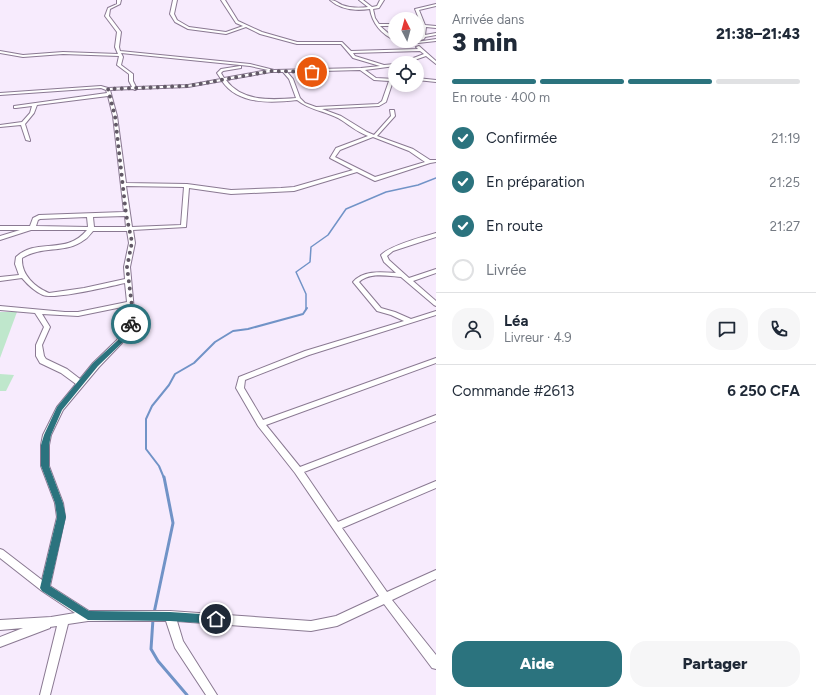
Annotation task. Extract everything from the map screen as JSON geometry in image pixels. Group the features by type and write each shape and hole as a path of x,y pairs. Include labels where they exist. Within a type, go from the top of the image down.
{"street":[{"path":"119,0 118,4 109,8 107,14 109,21 119,32 117,42 121,57 118,64 131,74 131,81 135,89"},
{"path":"175,0 172,14 176,21 188,28 226,33 246,26"},
{"path":"223,0 237,22 268,35 297,43 342,43 349,52 359,58 385,66"},
{"path":"332,0 335,3 356,10 378,7 382,0"},
{"path":"361,0 372,9 373,21 388,35"},
{"path":"417,12 416,9 436,6"},
{"path":"379,25 388,25"},
{"path":"424,27 436,27"},
{"path":"424,36 436,34"},
{"path":"424,41 436,40"},
{"path":"349,52 420,50 436,63"},
{"path":"0,52 24,56 63,53 120,54 250,65 275,71"},
{"path":"430,58 436,58"},
{"path":"250,65 220,71 223,79 244,96 258,100 298,99 313,108 339,117 374,136 411,150 429,162"},
{"path":"20,102 16,107 109,91 188,86 275,71 361,69 388,66"},
{"path":"361,69 375,79 388,80"},
{"path":"284,71 291,79 298,99"},
{"path":"424,80 436,81"},
{"path":"0,94 101,87 109,91 115,116 126,214 132,242 127,267 130,303 133,314 129,329 120,342 80,383 60,409 47,435 45,445 45,466 59,503 62,517 45,588"},
{"path":"23,97 27,92"},
{"path":"313,108 379,106 384,102 388,92"},
{"path":"0,126 24,122 32,113 35,104"},
{"path":"392,111 393,116 374,136 338,149 333,156 334,160 375,179 436,161"},
{"path":"24,122 28,140"},
{"path":"123,184 187,186 231,192 288,190 356,170"},
{"path":"0,228 33,227 91,229 184,226 187,186"},
{"path":"33,227 35,219 39,217 126,214"},
{"path":"90,216 91,229 84,238 71,246 38,250 22,254 18,260 22,276 34,286 49,295 84,290 129,280"},
{"path":"0,238 33,227"},
{"path":"436,235 391,250 384,255 386,261 436,304"},
{"path":"410,321 393,313 379,310 356,282 363,277 371,275 405,278 436,271"},
{"path":"0,279 22,276"},
{"path":"0,308 53,314 78,314 130,303"},
{"path":"37,312 47,327 40,345 40,356 42,361 64,371 80,383"},
{"path":"436,313 307,353 242,379 240,388 261,424 298,472 386,599 436,664"},
{"path":"261,424 436,360"},
{"path":"298,472 436,418"},
{"path":"336,527 436,484"},
{"path":"0,553 45,588 88,616"},
{"path":"0,625 51,622 88,616 170,616 311,626 337,621 436,574"},
{"path":"170,616 179,644 212,695"},
{"path":"45,695 64,620"},
{"path":"0,642 51,622"}],"green space":[{"path":"0,312 17,312 0,358"},
{"path":"0,374 14,375 6,391 0,391"}],"waterway":[{"path":"306,309 306,294 296,272 310,262 311,247 328,235 346,209 386,192 418,185 436,178"},
{"path":"164,478 159,466 146,449 146,419 152,406 169,385 175,374 194,363 215,342 233,331 248,329 303,314 307,308"},
{"path":"154,613 173,523 164,477"},
{"path":"153,619 151,649 158,661 187,695"}],"way so far":[{"path":"131,324 133,314 130,303 127,267 132,242 126,214 115,116 108,89 188,86 271,71 312,72"}],"route":[{"path":"131,324 120,342 96,365 68,398 53,421 47,435 44,456 45,466 59,503 62,517 45,588 88,616 170,616 216,619"}]}
